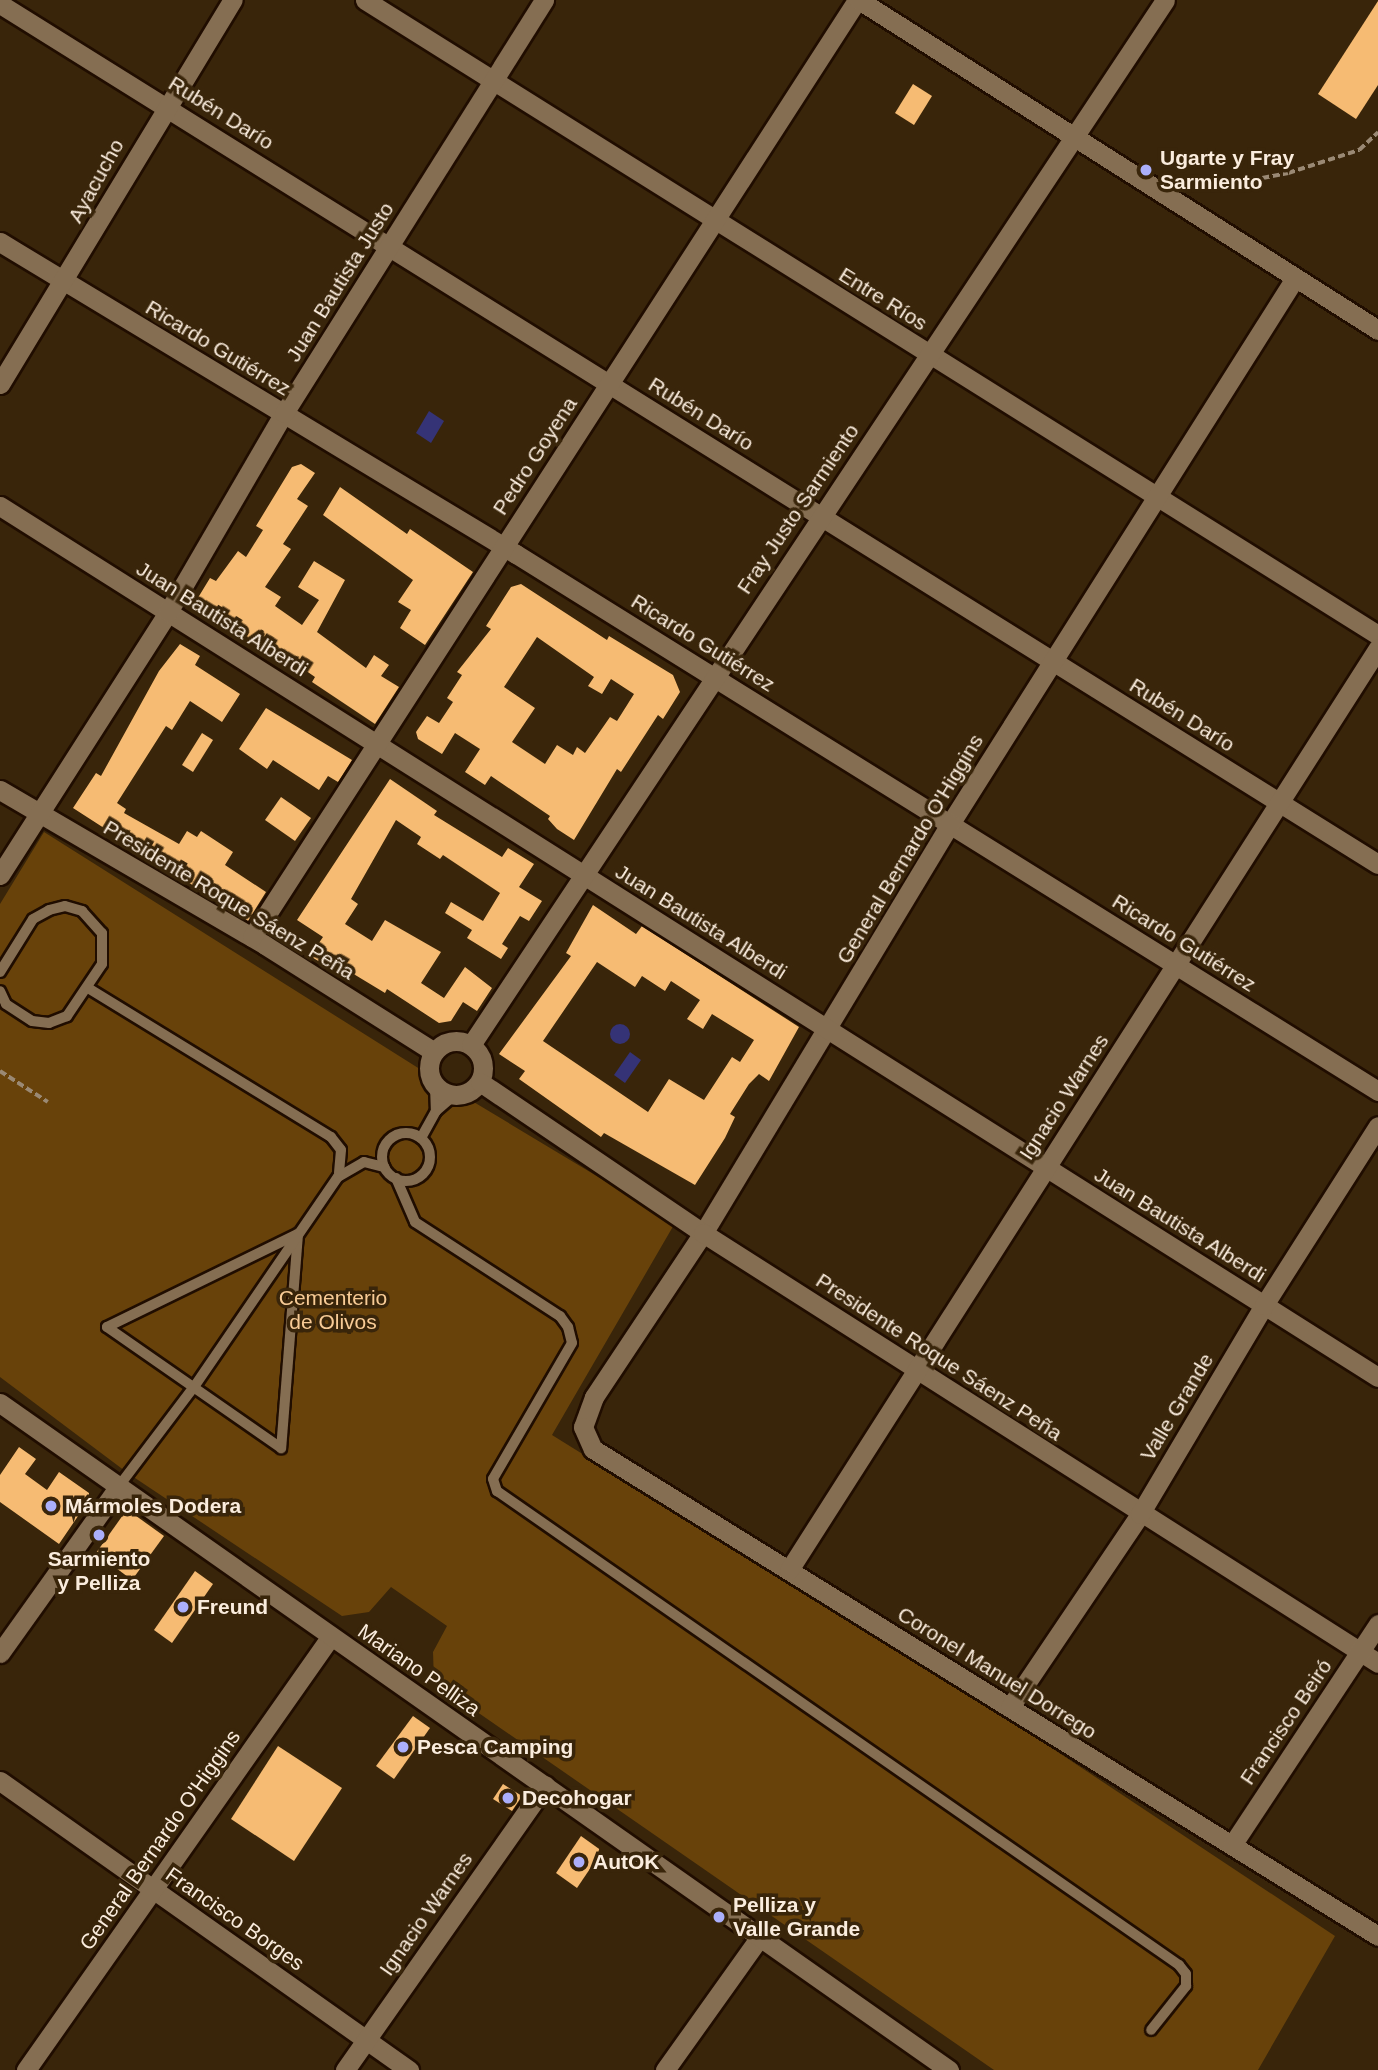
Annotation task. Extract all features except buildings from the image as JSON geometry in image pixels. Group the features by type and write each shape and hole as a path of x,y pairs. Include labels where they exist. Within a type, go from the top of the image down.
{"street":[{"name":"Ayacucho","path":"0,384 64,284 165,105 233,0"},
{"name":"Entre Ríos","path":"365,0 1378,635"},
{"name":"Juan Bautista Justo","path":"0,875 168,612 285,414 544,0"},
{"path":"858,0 1378,330"},
{"name":"Pedro Goyena","path":"252,937 858,0"},
{"name":"Fray Justo Sarmiento","path":"471,1045 821,515 1076,140 1165,0"},
{"name":"Rubén Darío","path":"0,4 1378,864"},
{"name":"Ricardo Gutiérrez","path":"0,242 64,284 503,546 1378,1091"},
{"name":"General Bernardo O'Higgins","path":"593,1449 583,1427 594,1397 703,1233 950,824 1295,278"},
{"name":"Juan Bautista Alberdi","path":"0,506 1378,1377"},
{"name":"Ignacio Warnes","path":"789,1570 1378,648"},
{"name":"Presidente Roque Sáenz Peña","path":"0,790 252,937 434,1052"},
{"path":"447,1042 471,1045 482,1058 480,1082 467,1094 453,1096 435,1085 429,1069 434,1052 447,1042"},
{"name":"Presidente Roque Sáenz Peña","path":"480,1082 703,1233 1140,1514 1378,1663"},
{"name":"Valle Grande","path":"1010,1707 1140,1514 1264,1305 1378,1126"},
{"name":"Mariano Pelliza","path":"0,1403 762,1934 949,2070"},
{"name":"Coronel Manuel Dorrego","path":"593,1449 1378,1936"},
{"path":"0,1653 119,1486"},
{"name":"Francisco Beiró","path":"1231,1845 1378,1624"},
{"name":"General Bernardo O'Higgins","path":"26,2070 331,1636"},
{"name":"Francisco Borges","path":"0,1781 409,2070"},
{"name":"Ignacio Warnes","path":"345,2070 545,1785"},
{"path":"666,2070 762,1934"}],"lane":[{"path":"0,972 33,919 65,906 82,911 102,933 102,964 67,1016 49,1023 19,1016 0,991"},
{"path":"88,988 331,1137 341,1150 343,1162 338,1177 194,1387 119,1486"},
{"path":"435,1085 436,1111"},
{"path":"421,1138 436,1111 453,1096"},
{"path":"384,1167 383,1151 391,1138 406,1133 421,1138 429,1151 428,1166 411,1180 396,1178"},
{"path":"338,1177 364,1162 384,1167 396,1178 415,1222 560,1316 568,1327 572,1343 493,1479 497,1491 1179,1965 1186,1974 1186,1986 1151,2030"},
{"path":"299,1234 281,1448 107,1327 299,1234"}],"path":[{"path":"1252,180 1288,173 1359,149 1378,132"},
{"path":"0,1071 48,1102"}],"green space":[{"name":"Cementerio de Olivos","path":"44,832 442,1083 675,1223 552,1435 1005,1717 1335,1936 1258,2070 994,2070 434,1682 433,1652 447,1626 391,1587 369,1612 342,1616 129,1474 0,1377 0,904"}],"shaded area":[{"path":"429,411 444,421 431,443 416,433"},
{"path":"620,1024 627,1027 630,1034 627,1041 620,1044 613,1041 610,1034 613,1027"},
{"path":"630,1052 641,1060 625,1083 614,1075"}],"place":[{"name":"Ugarte y Fray Sarmiento","path":"1146,170"},
{"name":"Mármoles Dodera","path":"51,1506"},
{"name":"Sarmiento y Pelliza","path":"99,1535"},
{"name":"Freund","path":"183,1607"},
{"name":"Pesca Camping","path":"403,1747"},
{"name":"Decohogar","path":"508,1798"},
{"name":"AutOK","path":"579,1862"},
{"name":"Pelliza y Valle Grande","path":"719,1917"}]}
